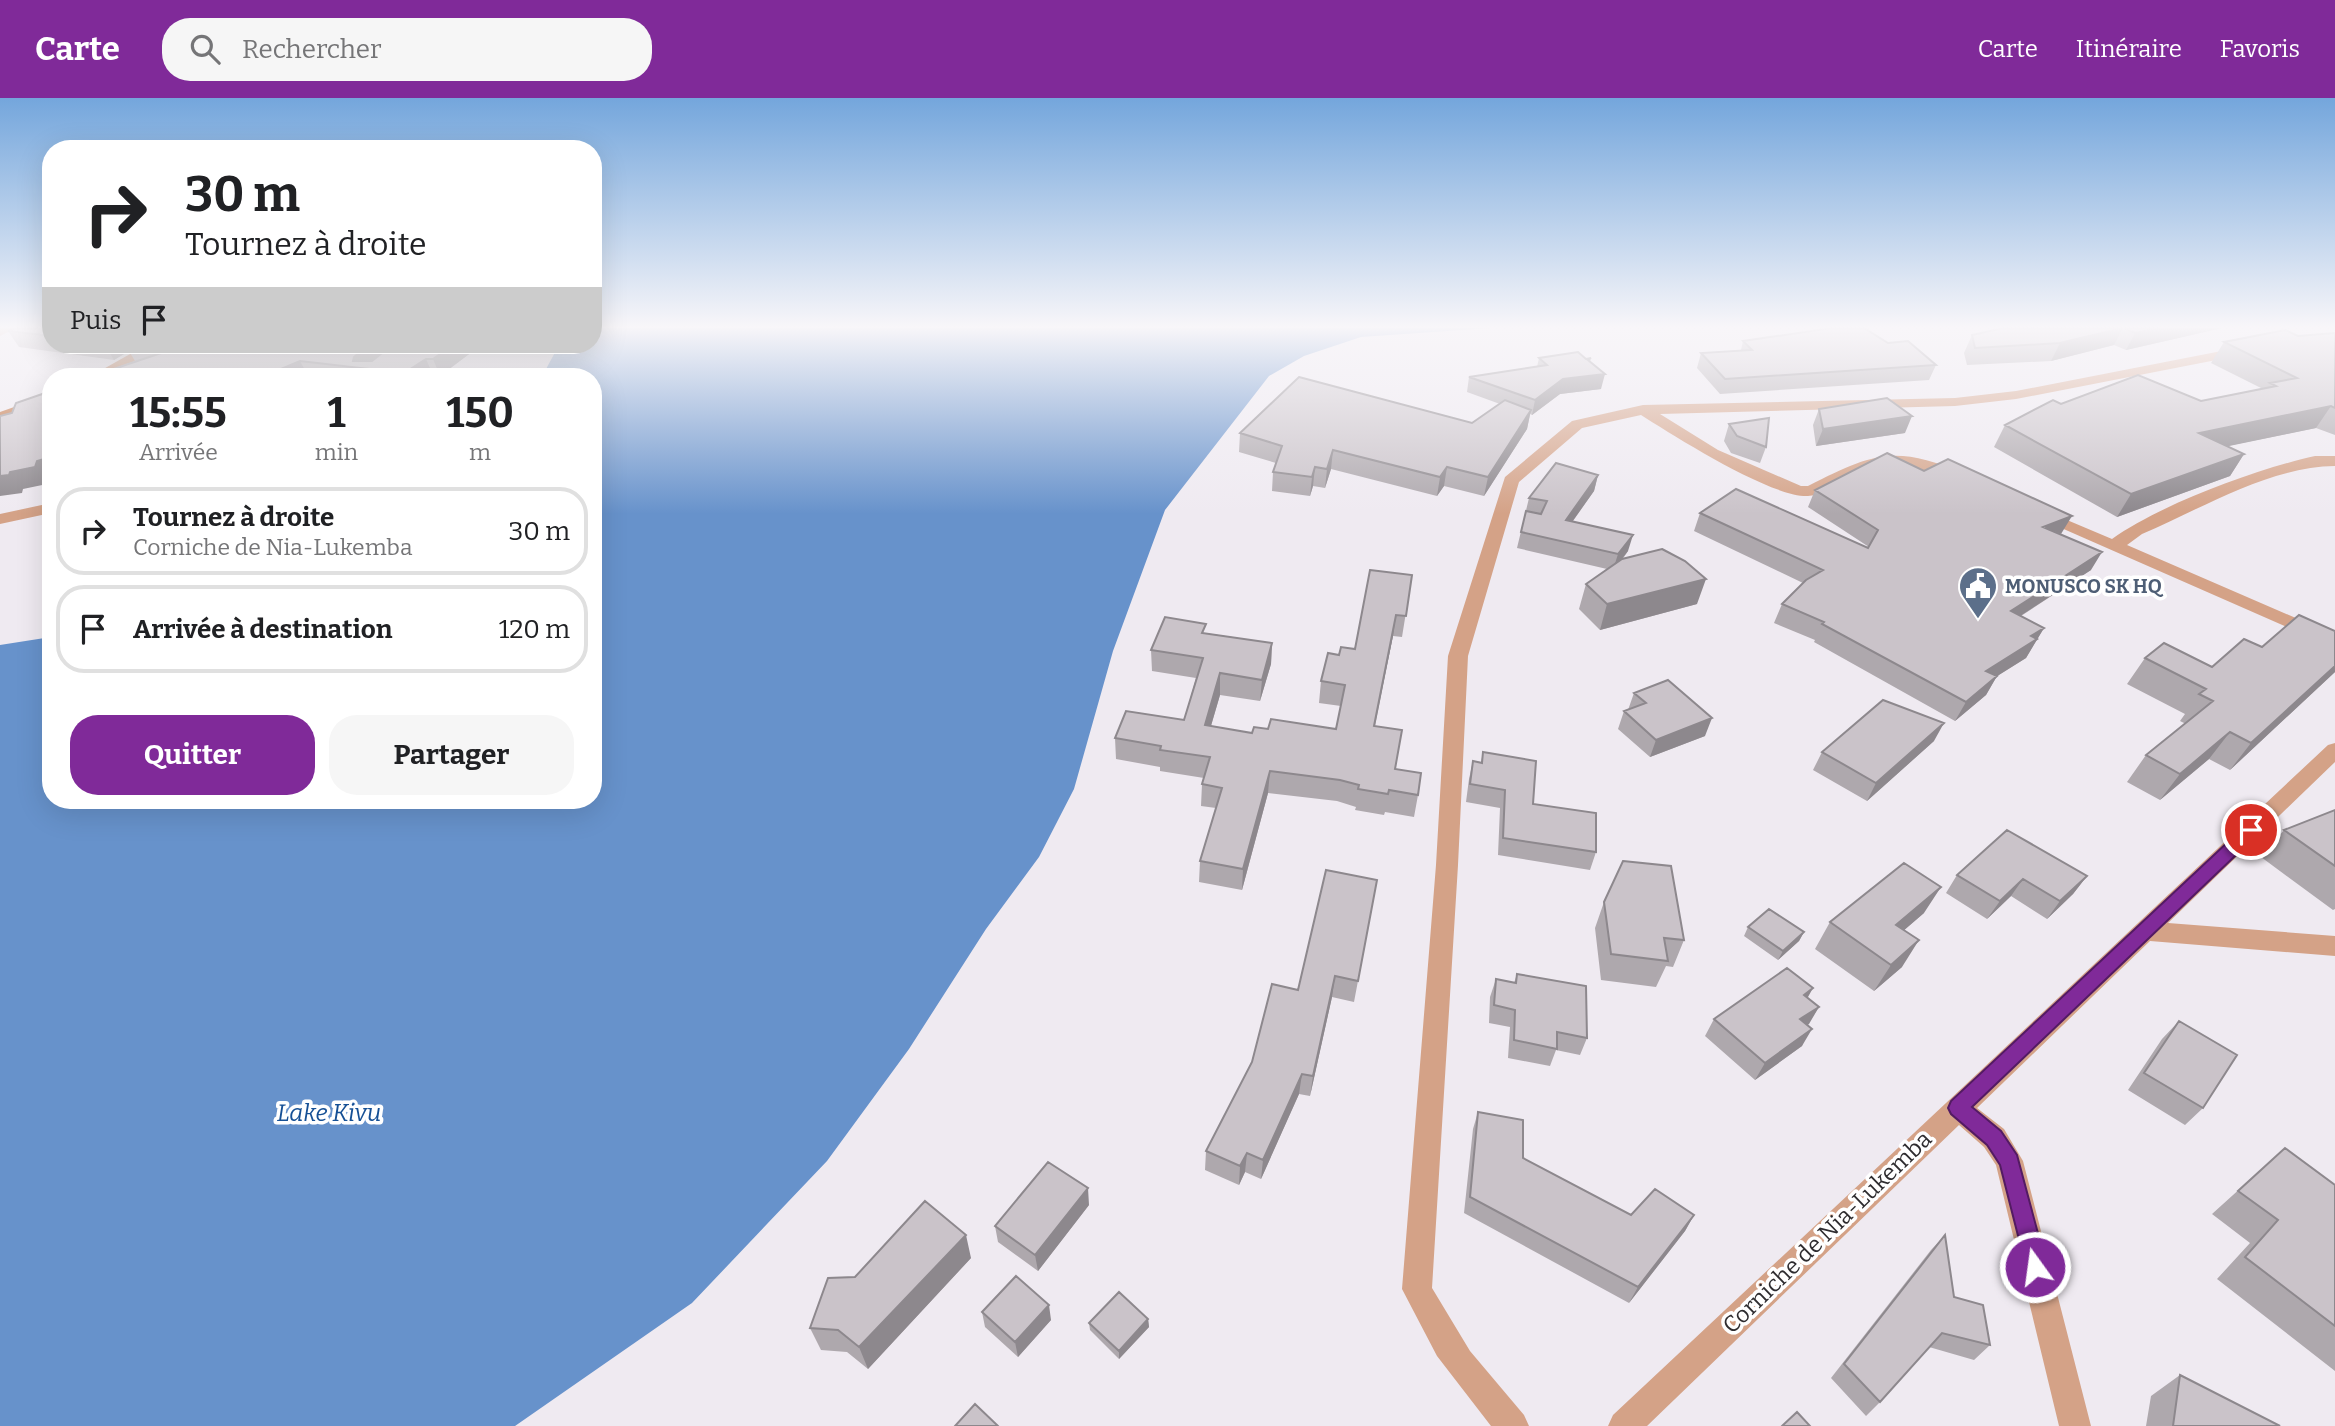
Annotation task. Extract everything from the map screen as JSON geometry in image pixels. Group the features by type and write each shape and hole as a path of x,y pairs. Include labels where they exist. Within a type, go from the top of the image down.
{"main road":[{"path":"0,417 42,401"}],"street":[{"path":"1513,1426 1461,1367 1434,1328 1417,1289 1447,865 1458,656 1511,480 1577,425 1615,414 1643,410 1955,402 2042,390"},
{"path":"1643,410 1712,453 1799,491 1811,491 1886,457 1904,457 1932,464 1979,487"},
{"path":"2116,545 2136,530 2277,470 2325,459 2335,461"},
{"path":"2025,509 2116,545 2335,642"},
{"path":"0,519 42,510"},
{"name":"Corniche de Nia-Lukemba","path":"1624,1426 2335,750"},
{"path":"2145,931 2335,946"},
{"path":"1958,1108 1994,1138 2009,1161 2075,1426"}],"water":[{"name":"Lake Kivu","path":"602,390 1258,390 1165,510 1113,651 1074,789 1039,857 986,929 909,1049 827,1161 692,1303 515,1426 0,1426 0,645 42,638 42,809 602,809"}],"building":[{"path":"1285,390 1348,390 1472,423 1505,400 1531,410 1488,477 1447,467 1440,477 1333,450 1327,469 1315,467 1312,477 1273,472 1282,446 1240,433"},
{"path":"1506,390 1548,390 1535,400"},
{"path":"2098,390 2174,390 2201,401 2256,390 2335,390 2335,408 2331,406 2199,433 2244,454 2131,494 2005,425 2053,400 2061,404"},
{"path":"42,394 42,460 37,461 35,467 0,476 0,416 12,413 16,403"},
{"path":"1887,398 1912,416 1823,429 1819,409"},
{"path":"1769,418 1766,447 1737,436 1729,424"},
{"path":"1887,453 1924,471 1948,459 2072,516 2043,527 2102,552 2011,611 2044,628 2031,636 2037,639 1986,671 1997,676 1966,702 1822,624 1824,622 1782,604 1806,580 1823,570 1700,513 1736,489 1868,548 1878,530 1815,490"},
{"path":"1556,463 1598,475 1566,520 1633,535 1618,554 1521,532 1526,511 1541,514 1547,501 1529,498"},
{"path":"1662,549 1685,561 1706,579 1607,604 1586,584 1622,559"},
{"path":"1370,570 1412,575 1406,616 1396,615 1374,726 1402,730 1395,769 1421,773 1418,795 1389,790 1388,794 1358,789 1359,785 1340,780 1270,771 1243,869 1200,861 1222,788 1202,784 1210,757 1160,750 1161,746 1115,738 1126,711 1184,720 1203,658 1151,650 1165,617 1206,624 1202,633 1272,643 1262,680 1220,673 1205,725 1252,733 1254,727 1268,729 1271,719 1336,729 1345,685 1321,681 1328,653 1339,655 1341,647 1355,649"},
{"path":"2299,615 2335,631 2335,666 2251,743 2230,732 2180,774 2146,755 2213,701 2199,694 2206,689 2145,658 2164,643 2212,667 2244,639 2262,647"},
{"path":"1668,680 1712,718 1656,740 1624,711 1646,703 1634,693"},
{"path":"1883,700 1944,723 1876,783 1822,752"},
{"path":"1483,752 1536,761 1533,804 1596,813 1596,852 1503,838 1505,790 1470,784 1473,761 1482,763"},
{"path":"2335,810 2335,866 2284,830"},
{"path":"2007,830 2087,876 2060,901 2023,879 2000,901 1957,875"},
{"path":"1623,861 1671,866 1684,940 1664,938 1668,961 1611,954 1604,902"},
{"path":"1904,863 1941,887 1896,925 1919,940 1891,965 1830,922"},
{"path":"1326,870 1377,880 1358,981 1335,976 1313,1076 1302,1074 1263,1160 1247,1153 1240,1166 1206,1151 1252,1062 1272,984 1298,990"},
{"path":"1769,909 1804,932 1783,951 1748,927"},
{"path":"1787,968 1813,988 1804,995 1819,1007 1800,1019 1812,1029 1765,1063 1714,1019"},
{"path":"1517,974 1586,986 1587,1038 1557,1032 1557,1049 1514,1040 1515,1010 1494,1005 1496,979 1516,983"},
{"path":"2179,1021 2237,1055 2203,1108 2144,1073"},
{"path":"1478,1112 1523,1120 1523,1158 1631,1215 1655,1189 1694,1215 1638,1287 1470,1197"},
{"path":"2285,1148 2335,1185 2335,1326 2245,1257 2278,1220 2238,1191"},
{"path":"1048,1162 1088,1188 1035,1255 995,1226"},
{"path":"925,1201 966,1235 859,1347 838,1330 810,1328 828,1278 855,1277"},
{"path":"1945,1235 1954,1297 1983,1305 1990,1345 1942,1333 1880,1402 1844,1364"},
{"path":"1016,1276 1049,1305 1015,1342 982,1312"},
{"path":"1119,1292 1148,1319 1119,1351 1089,1323"},
{"path":"2180,1375 2280,1426 2173,1426"},
{"path":"975,1404 998,1426 955,1426"},
{"path":"1797,1412 1810,1426 1782,1426"}],"place":[{"name":"MONUSCO SK HQ","path":"1978,620"}],"route":[{"path":"2035,1267 2009,1161 1994,1138 1958,1108 2251,830"}]}
